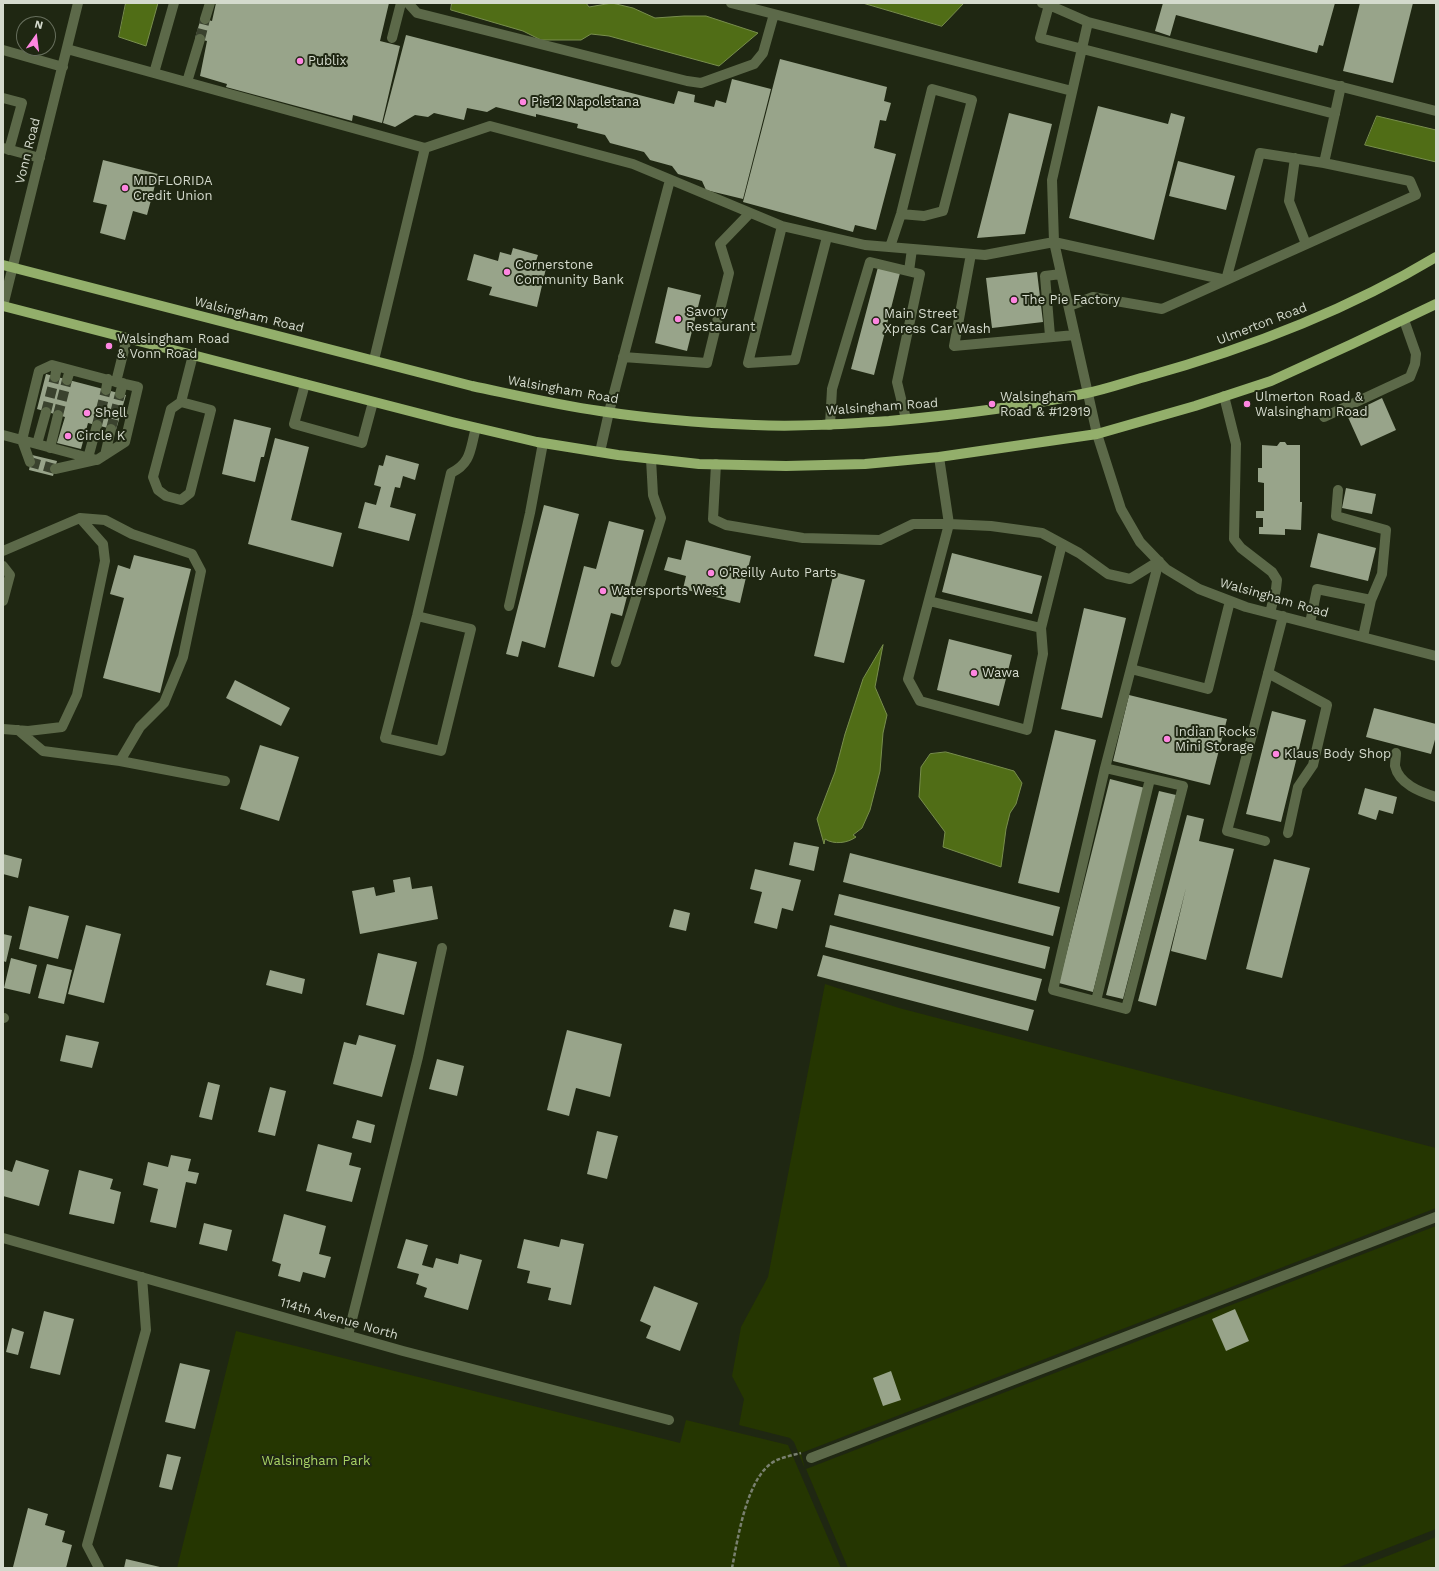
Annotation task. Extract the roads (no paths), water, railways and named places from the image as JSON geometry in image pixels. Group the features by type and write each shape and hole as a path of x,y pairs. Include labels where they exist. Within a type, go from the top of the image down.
{"main road":[{"name":"Ulmerton Road","path":"1089,393 1195,364 1297,327 1408,274 1436,258"},
{"name":"Walsingham Road","path":"8,266 535,400 609,412 684,421 756,425 830,425 1002,409 1089,393"},
{"path":"3,306 373,402 543,443 651,459 716,464 786,466 865,464 939,457 1097,434 1271,381 1436,304"}],"street":[{"name":"Vonn Road","path":"3,306 8,266 40,158 78,3"},
{"path":"154,73 174,3"},
{"path":"205,19 210,3"},
{"path":"392,38 401,3"},
{"path":"408,3 417,13 679,80 701,83 754,64 763,53 774,14"},
{"path":"730,3 1072,91"},
{"path":"1335,114 1040,38 1045,4 1088,22 1436,110"},
{"path":"1088,22 1052,180 1054,242 1089,393"},
{"path":"187,82 200,39"},
{"path":"67,49 425,148 490,126 633,164 782,226 865,245 985,255 1054,242 1226,280"},
{"path":"3,50 63,67"},
{"path":"1324,163 1341,86"},
{"path":"890,247 901,214 932,89 972,100 943,212 924,216 901,214"},
{"path":"3,98 22,103 6,149 40,158"},
{"path":"374,360 425,148"},
{"path":"1069,306 1093,297 1162,309 1416,195 1410,181 1324,163 1260,153 1226,280"},
{"path":"1294,158 1289,201 1306,244"},
{"path":"600,452 623,357 670,180"},
{"path":"623,357 707,363 729,273 720,244 750,213"},
{"path":"782,226 748,363 795,360 827,236"},
{"path":"909,271 912,249"},
{"path":"971,254 954,346 1050,336 1075,335"},
{"path":"830,425 832,389 870,262 920,274 897,382 906,419"},
{"path":"1050,336 1045,276 1061,274"},
{"path":"1324,417 1410,376 1415,364 1416,354 1404,320"},
{"path":"120,394 116,381 127,338"},
{"path":"181,402 211,410 190,493 181,500 166,496 158,490 154,478 171,409 181,402 193,355"},
{"path":"30,462 22,440 39,370 52,365 56,372 70,370 138,387 125,442 97,457 55,469"},
{"path":"67,380 70,370"},
{"path":"106,390 116,381"},
{"path":"305,384 294,424 362,443 373,402"},
{"name":"Walsingham Road","path":"1089,393 1097,434 1121,509 1140,542 1166,569 1198,589 1230,601 1270,613 1436,656"},
{"path":"1224,396 1236,444 1234,539 1241,548 1272,572 1277,580 1270,613"},
{"path":"37,444 46,412"},
{"path":"50,448 58,415"},
{"path":"97,425 97,457"},
{"path":"417,616 471,629 441,751 385,738 417,616 451,473 459,469 467,461 476,428"},
{"path":"97,457 112,429"},
{"path":"3,435 50,448 97,457"},
{"path":"509,606 530,513 543,443"},
{"path":"939,457 949,524 908,679 920,701 1027,730 1043,654 1041,628 1062,544"},
{"path":"616,662 661,518 653,495 651,459"},
{"path":"716,464 713,519 726,525 803,538 880,540 913,524 991,526 1042,533 1079,553 1108,574 1130,579 1159,561"},
{"path":"1338,490 1336,516 1386,530 1382,574 1371,600 1363,637"},
{"path":"3,730 28,731 62,727 77,695 105,561 103,544 80,518"},
{"path":"3,551 80,518 105,520 132,534 192,554 201,571 183,657 164,703 140,727 120,761"},
{"path":"1105,768 1183,786 1126,1009 1053,990 1105,768 1159,561"},
{"path":"3,566 10,575 3,601"},
{"path":"1310,623 1317,589 1371,600"},
{"path":"929,601 1041,628"},
{"path":"1131,669 1208,689 1230,601"},
{"path":"1264,841 1227,831 1283,616"},
{"path":"1268,673 1327,705 1313,765 1298,787 1288,833"},
{"path":"18,730 43,751 120,761 225,781"},
{"path":"1396,753 1395,765 1400,776 1420,792 1436,797"},
{"path":"1096,1001 1150,779"},
{"path":"348,1335 418,1057 442,948"},
{"path":"811,1458 1436,1217"},
{"name":"114th Avenue North","path":"3,1238 348,1335 669,1420"},
{"path":"99,1568 87,1545 146,1330 142,1277"}],"tunnel":[{"path":"200,39 205,19"},
{"path":"46,412 55,377"},
{"path":"58,415 67,380"},
{"path":"97,425 106,390"},
{"path":"111,429 120,394"},
{"path":"30,462 55,469"}],"place":[{"name":"Publix","path":"300,61"},
{"name":"Pie12 Napoletana","path":"523,102"},
{"name":"MIDFLORIDA Credit Union","path":"125,188"},
{"name":"Cornerstone Community Bank","path":"507,272"},
{"name":"The Pie Factory","path":"1014,300"},
{"name":"Savory Restaurant","path":"678,319"},
{"name":"Main Street Xpress Car Wash","path":"876,321"},
{"name":"Walsingham Road & Vonn Road","path":"109,346"},
{"name":"Walsingham Road & #12919","path":"992,404"},
{"name":"Ulmerton Road & Walsingham Road","path":"1247,404"},
{"name":"Shell","path":"87,413"},
{"name":"Circle K","path":"68,436"},
{"name":"O'Reilly Auto Parts","path":"711,573"},
{"name":"Watersports West","path":"603,591"},
{"name":"Wawa","path":"974,673"},
{"name":"Indian Rocks Mini Storage","path":"1167,739"},
{"name":"Klaus Body Shop","path":"1276,754"}],"park label":[{"name":"Walsingham Park","path":"316,1461"}]}
